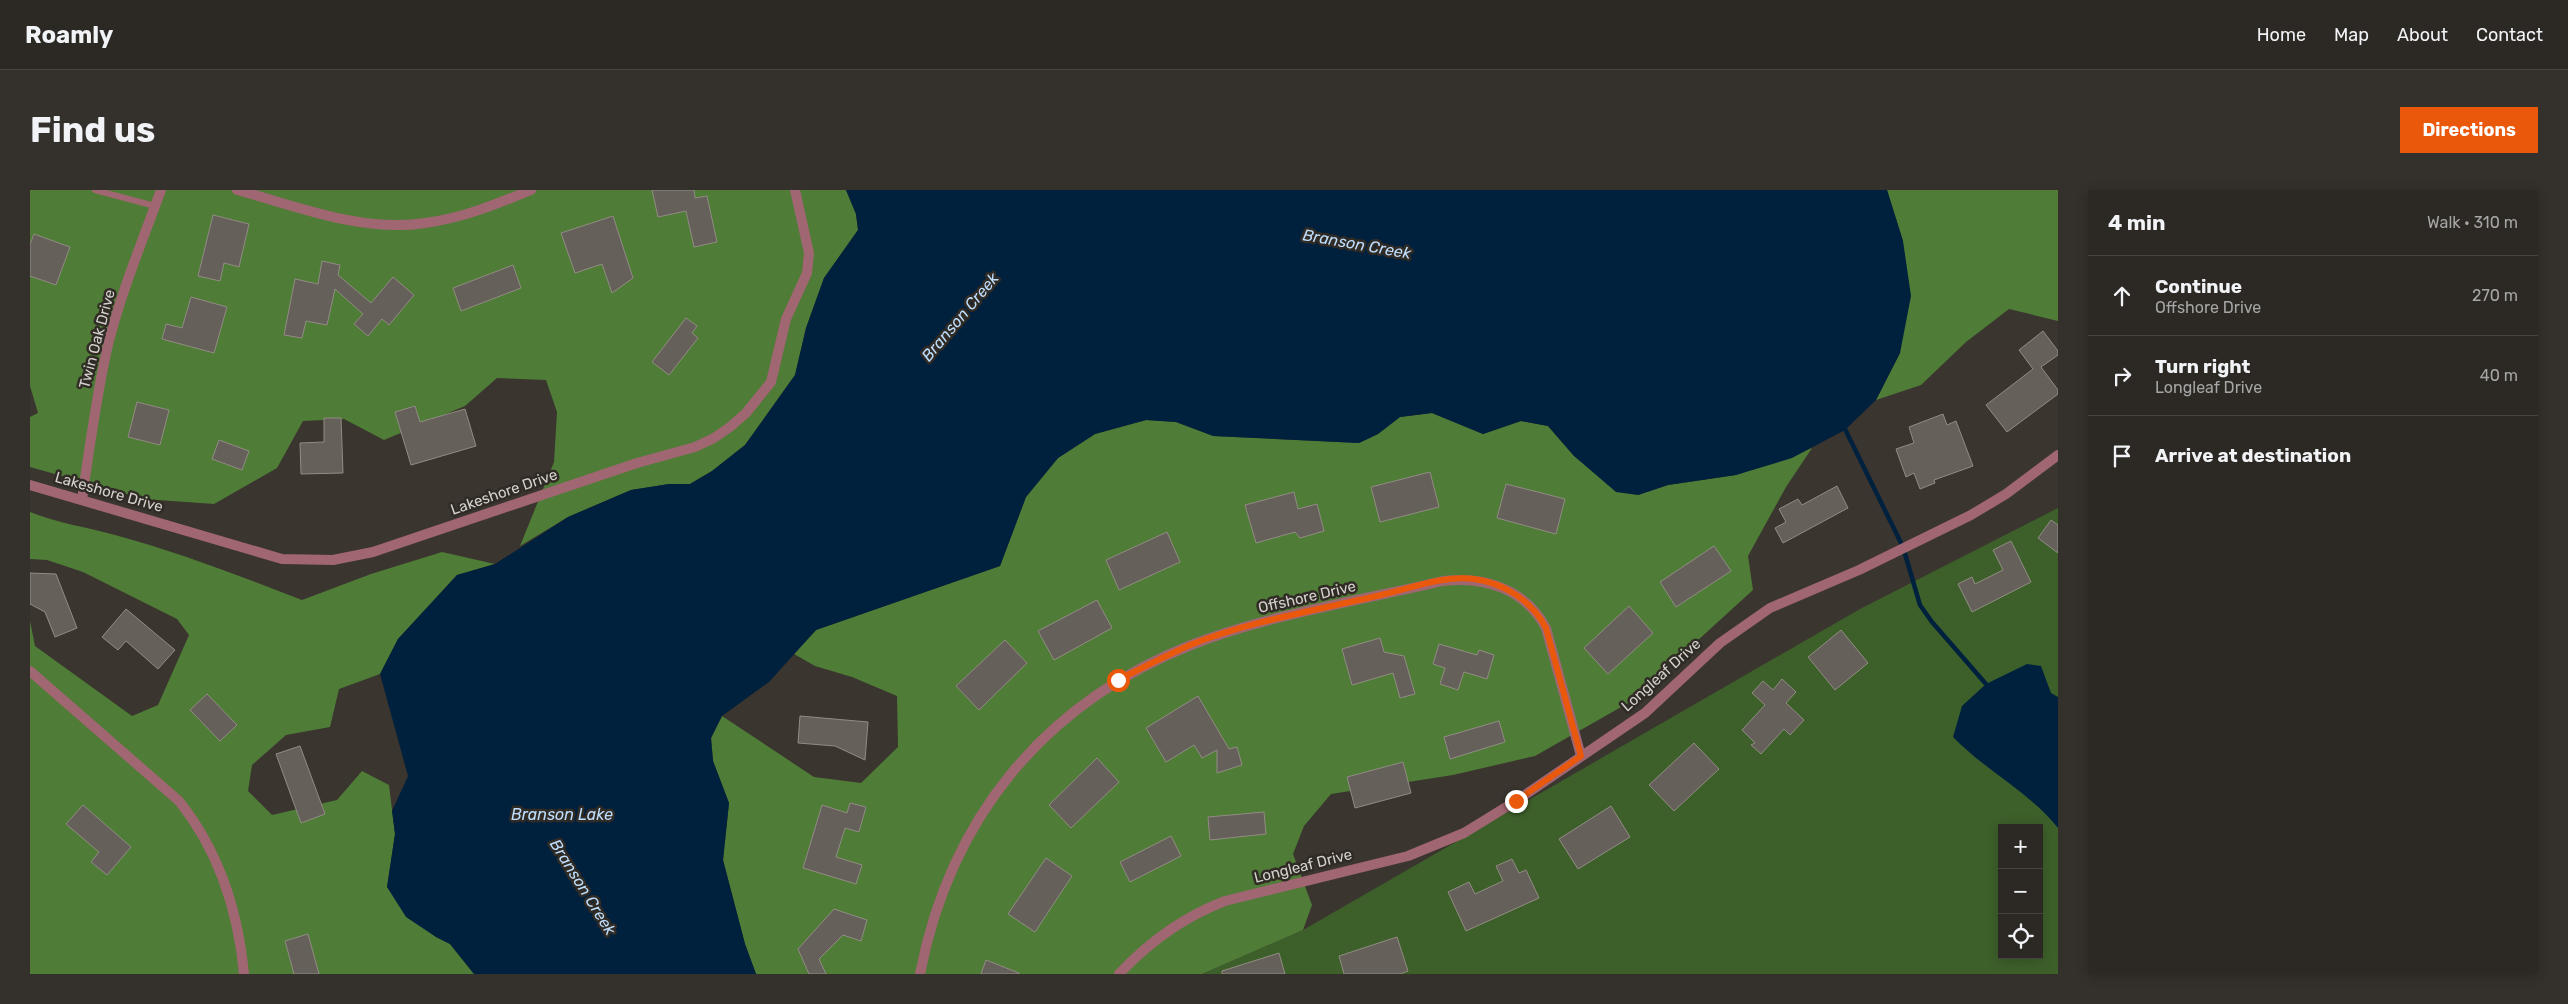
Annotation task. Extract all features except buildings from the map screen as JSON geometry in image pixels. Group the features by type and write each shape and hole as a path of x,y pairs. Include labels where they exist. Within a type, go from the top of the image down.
{"street":[{"name":"Twin Oak Drive","path":"82,500 95,407 108,348 125,290 161,190"},
{"path":"237,190 356,221 393,225 424,224 454,218 531,190"},
{"name":"Lakeshore Drive","path":"30,485 282,558 333,560 373,552 637,463 695,447 714,438 730,427 746,413 771,382 786,320 800,292 809,263 807,240 795,190"},
{"name":"Longleaf Drive","path":"1119,974 1139,953 1163,933 1207,908 1226,900 1408,856 1464,833 1516,801 1645,713 1720,643 1770,608 1859,570 1971,515 2006,494 2058,455"},
{"name":"Offshore Drive","path":"920,974 934,914 961,848 992,796 1027,754 1060,721 1118,680 1191,645 1229,632 1444,581 1474,579 1493,584 1520,598 1535,611 1546,628 1581,756"},
{"path":"30,670 180,801 198,825 213,851 236,918 244,974"}],"lane":[{"path":"95,190 155,206"}],"green space":[{"path":"30,190 846,190 856,214 858,230 824,278 806,328 795,375 745,445 712,471 690,484 669,484 631,490 568,517 520,546 554,462 557,412 546,380 497,378 465,406 384,440 344,419 303,421 277,468 214,504 144,499 30,467 30,417 38,413 30,386"},
{"path":"1887,190 2058,190 2058,321 2009,309 1966,342 1921,385 1876,400 1900,353 1903,241"},
{"path":"1432,413 1483,434 1521,421 1548,426 1574,456 1638,495 1668,485 1736,475 1812,448 1786,487 1748,556 1753,590 1630,702 1535,756 1453,775 1331,794 1304,826 1293,854 1312,905 1303,930 1202,974 756,974 745,944 723,860 729,803 713,761 711,738 722,716 814,777 861,783 898,747 897,696 852,677 815,666 794,654 816,630 1000,566 1026,497 1058,458 1095,434 1146,420 1176,422 1214,436 1359,443 1378,434 1400,417"},
{"path":"2058,508 2058,974 1202,974 1303,930 1860,609"},
{"path":"30,512 162,549 302,600 371,574 442,552 495,564 457,575 398,639 380,674 339,689 330,727 286,735 252,765 248,791 272,815 337,800 362,771 389,785 395,834 387,887 436,937 450,944 474,974 30,974 30,621 35,646 132,716 158,705 189,635 177,619 83,572 47,560 30,559"}],"water":[{"name":"Branson Lake","path":"846,190 1887,190 1903,241 1911,296 1900,353 1876,400 1845,430 1792,458 1736,475 1668,485 1638,495 1616,492 1574,456 1548,426 1521,421 1483,434 1432,413 1400,417 1378,434 1359,443 1213,436 1176,422 1146,420 1095,434 1058,458 1026,497 1000,566 816,630 769,682 722,716 711,738 713,761 729,803 723,860 745,944 756,974 474,974 450,944 406,917 387,887 395,834 392,811 408,776 380,674 398,639 457,575 495,564 568,517 631,490 669,484 690,484 712,471 745,445 795,375 806,328 824,278 858,230 856,214"},
{"path":"2027,664 2041,666 2051,693 2058,697 2058,828 2034,803 1953,737 1962,706 1986,684"}],"waterway":[{"path":"1843,425 1903,547 1920,605 1932,622 1986,684"}],"route":[{"path":"1118,680 1154,661 1191,645 1268,621 1444,581 1474,579 1493,584 1512,592 1520,598 1535,611 1546,628 1581,756 1516,801"}],"water label":[{"name":"Branson Creek","path":"1357,244"},
{"name":"Branson Creek","path":"960,317"},
{"name":"Branson Creek","path":"583,887"}]}
